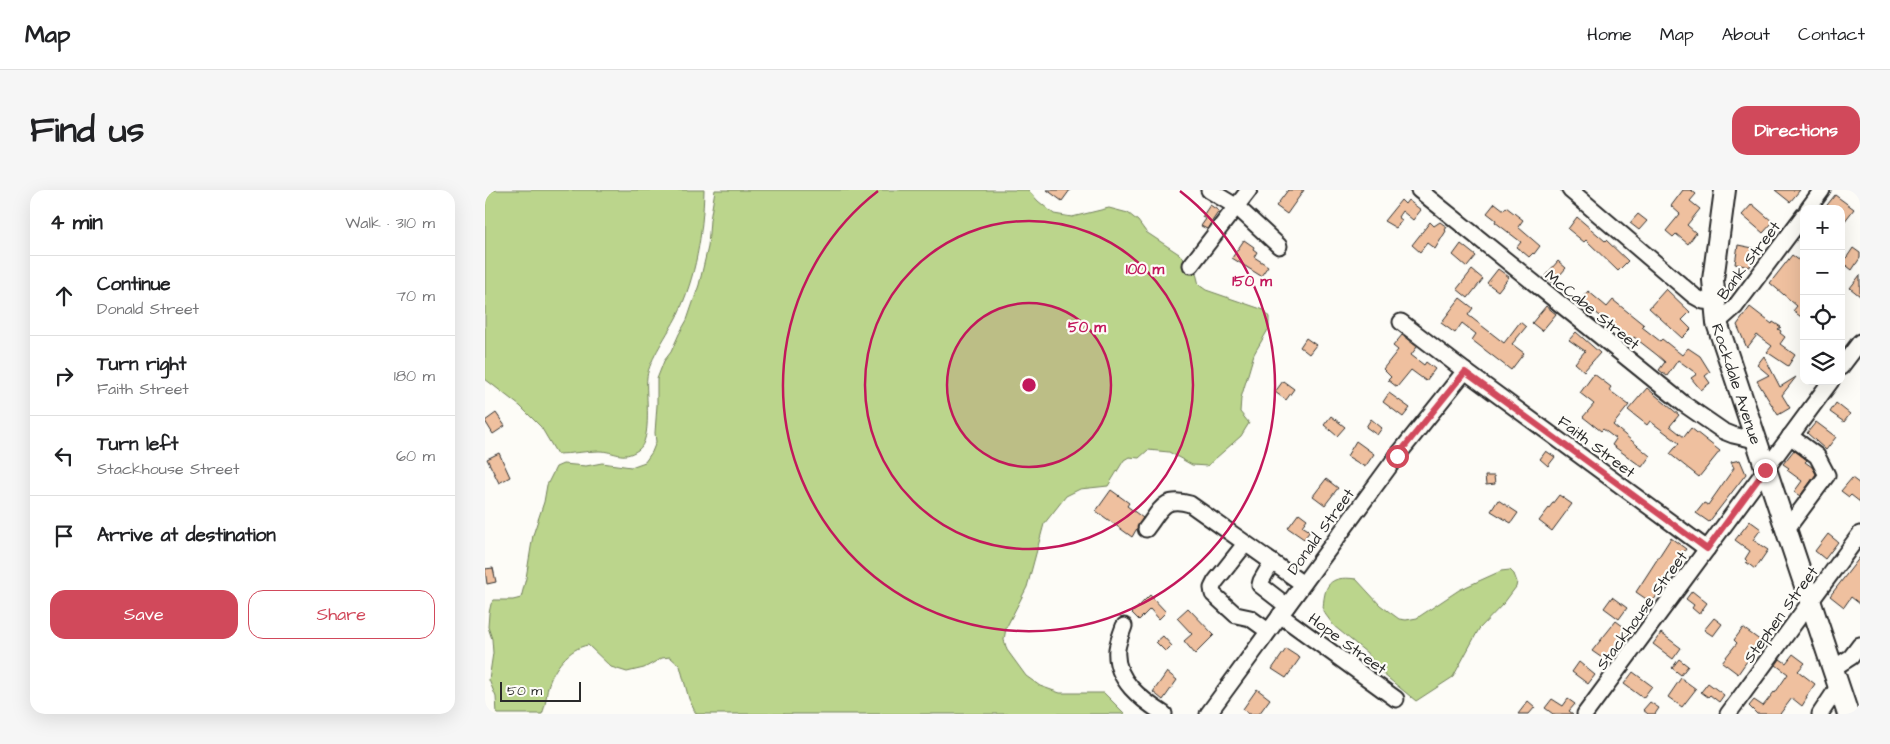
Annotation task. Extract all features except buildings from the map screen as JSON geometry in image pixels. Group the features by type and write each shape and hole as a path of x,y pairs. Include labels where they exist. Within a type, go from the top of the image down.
{"main road":[{"name":"Rockdale Avenue","path":"1725,190 1714,268 1714,302 1717,323 1848,714"}],"street":[{"path":"1209,190 1237,207 1279,246"},
{"path":"1191,265 1249,190"},
{"name":"McCabe Street","path":"1419,190 1684,404 1723,431 1733,436 1755,440"},
{"path":"1570,190 1694,296 1703,301 1714,302"},
{"path":"1812,205 1822,190"},
{"name":"Bank Street","path":"1717,323 1731,312 1800,220"},
{"name":"Faith Street","path":"1401,322 1465,372 1707,549"},
{"path":"1845,362 1860,342"},
{"name":"Donald Street","path":"1208,714 1397,456 1465,372"},
{"name":"Stackhouse Street","path":"1585,714 1828,385"},
{"path":"1786,530 1827,475 1817,456 1790,436"},
{"path":"1146,529 1166,503 1182,501 1190,504 1303,584"},
{"name":"Stephen Street","path":"1728,714 1860,534"},
{"path":"1245,544 1215,582 1212,588 1213,594 1236,615 1251,618 1268,631"},
{"name":"Hope Street","path":"1272,562 1261,581 1261,585 1283,610 1397,699"},
{"path":"1123,626 1117,660 1124,676 1136,694 1164,714"},
{"path":"1820,714 1835,678 1860,645"}],"green space":[{"path":"485,190 704,190 700,238 694,270 684,301 655,354 649,370 647,377 647,427 643,445 638,450 627,455 605,451 557,454 541,427 520,406 485,379"},
{"path":"715,190 1028,190 1054,214 1072,217 1109,208 1128,213 1138,221 1146,232 1179,254 1195,269 1199,285 1206,290 1264,310 1269,317 1269,328 1254,354 1241,398 1240,412 1249,423 1241,436 1207,466 1192,465 1169,452 1148,450 1139,458 1129,457 1124,460 1108,486 1080,489 1066,496 1044,524 1027,587 1006,628 1004,640 1007,650 1026,676 1040,686 1060,693 1104,693 1125,714 696,714 689,699 680,666 670,657 662,658 644,668 627,672 611,667 588,645 574,650 563,660 554,673 550,680 542,714 497,714 496,697 489,680 493,653 492,639 488,627 491,604 494,600 521,598 533,535 544,502 547,485 556,467 563,464 586,466 602,463 631,467 645,462 652,452 656,442 657,379 664,361 671,352 687,320 699,285 708,247"},
{"path":"1510,570 1517,582 1516,587 1504,603 1479,629 1453,677 1416,701 1383,674 1367,653 1334,626 1323,611 1326,589 1329,584 1339,579 1356,579 1380,605 1399,619 1406,620 1417,618 1459,590 1501,571"}],"route":[{"path":"1397,456 1465,372 1524,413 1707,549 1765,470"}]}
